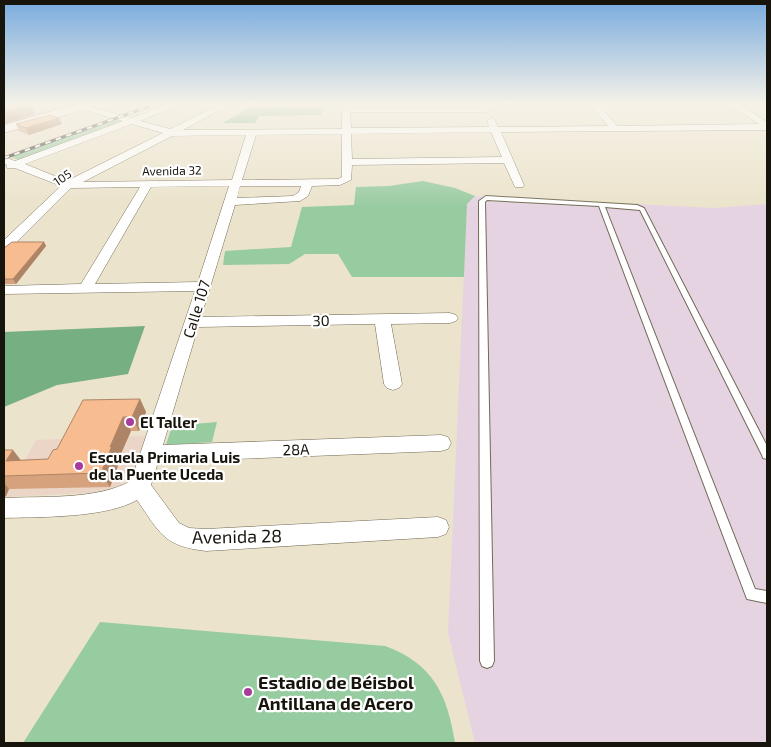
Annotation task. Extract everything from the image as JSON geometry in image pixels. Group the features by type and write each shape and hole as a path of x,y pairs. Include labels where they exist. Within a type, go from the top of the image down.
{"street":[{"path":"4,169 83,139"},
{"name":"105","path":"4,247 68,185 161,139"},
{"name":"Calle 107","path":"140,487 250,139"},
{"path":"346,139 347,162 507,160"},
{"path":"499,139 519,185"},
{"name":"Avenida 32","path":"4,160 68,185 346,181 347,162"},
{"path":"230,202 296,199 304,194 307,182"},
{"path":"85,289 148,184"},
{"path":"4,290 203,286"},
{"name":"30","path":"192,322 450,318"},
{"path":"382,319 393,384"},
{"name":"28A","path":"150,454 441,443"},
{"path":"4,508 99,503 121,498 140,487"},
{"name":"Avenida 28","path":"140,487 171,530 187,538 206,540 438,527"}],"lane":[{"path":"487,661 482,202 486,198 637,207 642,209 767,455"},
{"path":"602,205 750,595 767,597"}],"shaded area":[{"path":"475,196 714,208 767,204 767,743 475,743 448,633 467,204"},
{"name":"Escuela Primaria Luis de la Puente Uceda","path":"148,436 135,469 129,479 119,487 106,492 5,497 36,440"}],"green space":[{"path":"61,139 77,139 19,160 11,157"},
{"path":"423,181 455,188 475,196 467,204 464,277 352,277 338,254 305,254 289,264 223,265 225,251 291,247 302,207 354,205 356,187 389,186"},
{"path":"145,326 128,374 57,385 4,407 4,332"},
{"path":"217,422 212,442 166,445 172,426"},
{"name":"Estadio de Béisbol Antillana de Acero","path":"100,622 385,646 402,653 415,662 427,672 435,683 448,710 455,743 23,743"}],"building":[{"path":"12,242 44,242 13,279 4,279 4,248"},
{"path":"140,399 132,417 123,417 101,473 4,476 4,450 13,450 6,461 48,459 53,450 57,449 83,400"}],"railway":[{"path":"4,158 58,139"}],"place":[{"name":"El Taller","path":"130,422"},
{"name":"Escuela Primaria Luis de la Puente Uceda","path":"79,466"},
{"name":"Estadio de Béisbol Antillana de Acero","path":"248,692"}]}
